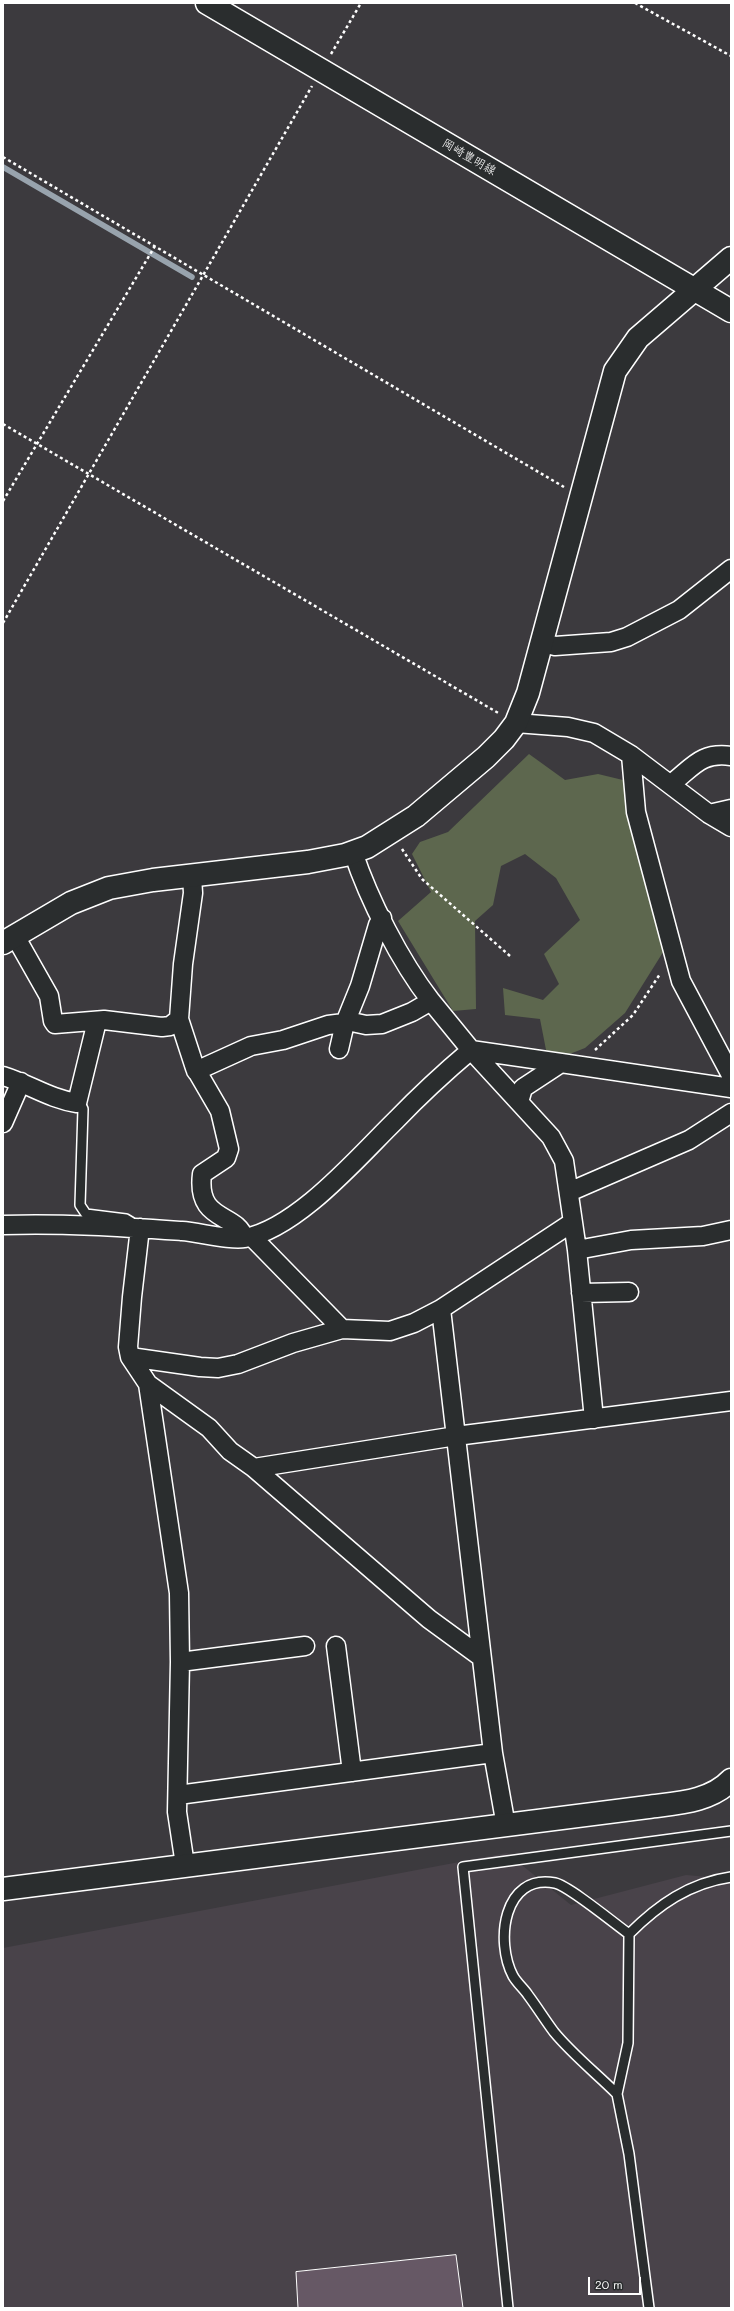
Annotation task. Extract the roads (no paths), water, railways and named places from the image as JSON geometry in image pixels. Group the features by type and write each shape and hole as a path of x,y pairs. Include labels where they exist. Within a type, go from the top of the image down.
{"street":[{"name":"岡崎豊明線","path":"207,3 731,311"},
{"path":"179,1019 170,1026 162,1027 97,1021 55,1024 47,991 9,939 71,903 109,888 308,862 353,852 367,847 416,816 486,756 504,739 516,723 528,693 543,643 615,371 638,338 731,258"},
{"path":"543,643 555,646 611,642 626,637 680,610 731,569"},
{"path":"516,723 568,727 594,733 613,742 672,784 709,814 731,827"},
{"path":"672,784 706,756 716,754 731,756"},
{"path":"631,755 636,812 681,981 731,1075"},
{"path":"709,814 731,809"},
{"path":"353,852 382,918 416,981 471,1050 551,1137 564,1161 577,1250 594,1419"},
{"path":"192,876 193,893 183,964 179,1019 196,1071 220,1111 229,1150 226,1158 202,1174 206,1203 214,1212 239,1228 342,1329"},
{"path":"339,1049 345,1023 360,986 378,925 382,918"},
{"path":"196,1071 251,1046 283,1040 328,1026 345,1023 352,1022 366,1025 382,1024 412,1012 431,1001"},
{"path":"3,1076 21,1082 36,1091 62,1101 77,1103 97,1021"},
{"path":"3,1225 49,1224 136,1228 248,1238 270,1229 299,1211 334,1181 430,1085 471,1050 731,1088"},
{"path":"519,1102 523,1088 561,1063"},
{"path":"3,1123 21,1082"},
{"path":"569,1192 689,1140 731,1113"},
{"path":"130,1357 200,1367 218,1368 238,1364 293,1343 342,1329 390,1331 414,1323 441,1309 573,1222"},
{"path":"136,1228 128,1347 130,1357 148,1384 208,1428 230,1450 254,1468 430,1619 481,1657"},
{"path":"577,1250 631,1240 703,1236 731,1230"},
{"path":"581,1293 629,1292"},
{"path":"441,1309 493,1753 506,1826"},
{"path":"148,1384 180,1593 178,1795 176,1812 185,1865"},
{"path":"254,1468 456,1436 731,1401"},
{"path":"180,1662 305,1646"},
{"path":"336,1646 352,1772"},
{"path":"178,1795 493,1753"},
{"path":"3,1889 506,1826 694,1800 711,1795 731,1780"}],"lane":[{"path":"77,1103 81,1105 83,1109 80,1205 82,1210 86,1214 126,1219 136,1228"},
{"path":"508,2308 463,1867 731,1831"},
{"path":"649,2308 629,2154 617,2094 628,2043 629,1934 653,1911 678,1894 709,1882 731,1877"},
{"path":"617,2094 555,2033 514,1976 506,1954 503,1936 506,1918 511,1904 520,1892 538,1881 557,1883 629,1934"}],"waterway":[{"path":"3,167 192,277"}]}
